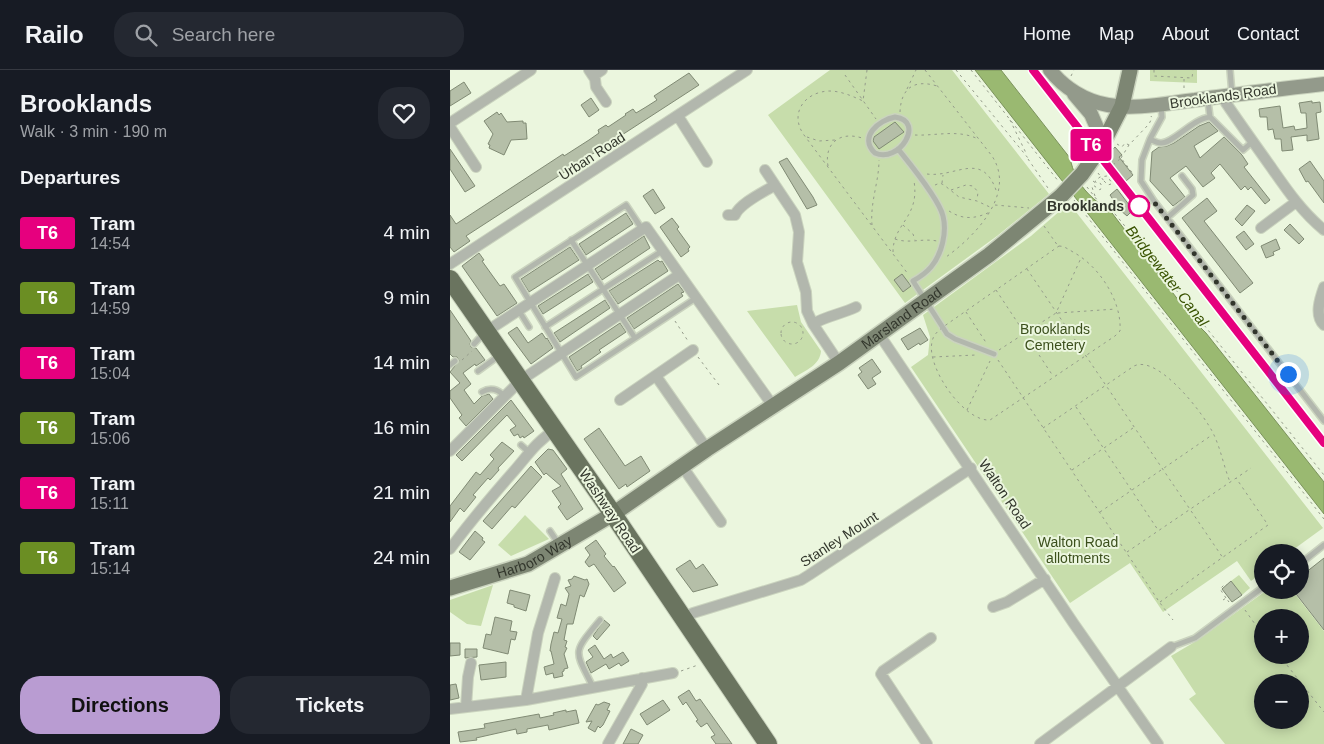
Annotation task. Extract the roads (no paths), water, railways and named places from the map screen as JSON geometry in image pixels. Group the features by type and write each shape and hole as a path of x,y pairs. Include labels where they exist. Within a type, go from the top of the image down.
{"highway":[{"name":"Washway Road","path":"450,279 613,514 768,744"}],"main road":[{"name":"Marsland Road","path":"613,514 707,449 839,363 989,255 1062,194 1082,174 1101,146 1122,106 1130,70"},
{"path":"1098,130 1101,146"},
{"name":"Harboro Way","path":"450,588 528,564 613,514"}],"street":[{"path":"450,123 531,70"},
{"path":"602,70 591,73 596,87 606,102"},
{"name":"Urban Road","path":"450,264 747,70"},
{"path":"1050,70 1069,82 1091,114 1098,130"},
{"name":"Brooklands Road","path":"1069,82 1079,94 1106,105 1122,106 1161,105 1324,84"},
{"path":"1228,95 1226,103 1252,142 1296,202 1324,230"},
{"path":"678,116 697,152 708,162"},
{"path":"450,127 476,167"},
{"path":"765,170 791,208 797,223 799,240 796,262 806,292 807,311 813,324 839,363"},
{"path":"734,217 737,210 744,204 775,185"},
{"path":"1261,228 1296,202"},
{"path":"489,334 519,311 644,228 663,250 773,406"},
{"path":"452,453 521,380 679,274"},
{"path":"1324,287 1319,310 1320,321 1324,325"},
{"path":"813,324 858,307"},
{"name":"Walton Road","path":"879,334 1117,687 1158,744"},
{"path":"620,400 694,350"},
{"path":"656,376 707,449"},
{"path":"450,549 470,522 530,452 544,437 555,430"},
{"path":"682,466 721,522"},
{"name":"Stanley Mount","path":"683,619 693,613 801,580 970,468"},
{"path":"526,700 538,633 555,578"},
{"path":"993,607 1016,597 1045,579"},
{"path":"927,744 881,674 931,638"},
{"path":"1040,744 1171,647"},
{"path":"466,707 471,663"},
{"path":"450,709 526,700 673,673"},
{"path":"608,744 642,684 642,678"}],"lane":[{"path":"1228,95 1230,70"},
{"path":"1207,99 1210,117 1243,150 1252,142"},
{"path":"1161,105 1162,117 1150,139 1142,160 1140,181 1324,421"},
{"path":"1150,139 1157,142 1165,142 1203,118 1210,117"},
{"path":"889,118 900,118 907,124 909,134 905,142 898,149 889,154 879,154 871,149 868,140 872,131 889,118"},
{"path":"898,149 936,202 943,216 944,224 942,243 936,260 931,267 913,281 927,300 947,334 994,354"},
{"path":"1167,218 1193,195 1192,190 1182,176"},
{"path":"644,228 626,205 515,277 576,377 696,297"},
{"path":"571,240 635,338"},
{"path":"545,326 663,250"},
{"path":"519,311 529,327"},
{"path":"474,344 489,334"},
{"path":"478,371 502,353"},
{"path":"450,365 456,363"},
{"path":"482,392 492,389 500,392 505,397"},
{"path":"522,445 530,452"},
{"path":"550,531 560,546"},
{"path":"1309,557 1324,545"},
{"path":"1171,647 1192,639 1254,594"},
{"path":"593,687 578,656 578,650 580,644 600,620"}],"tram line":[{"path":"1028,70 1324,448"},
{"name":"T6","path":"1033,70 1324,443"}],"place":[{"name":"Brooklands","path":"1139,206"}],"water label":[{"name":"Bridgewater Canal","path":"1167,276"}],"park label":[{"name":"Brooklands Cemetery","path":"1055,338"},
{"name":"Walton Road allotments","path":"1078,550"}]}
